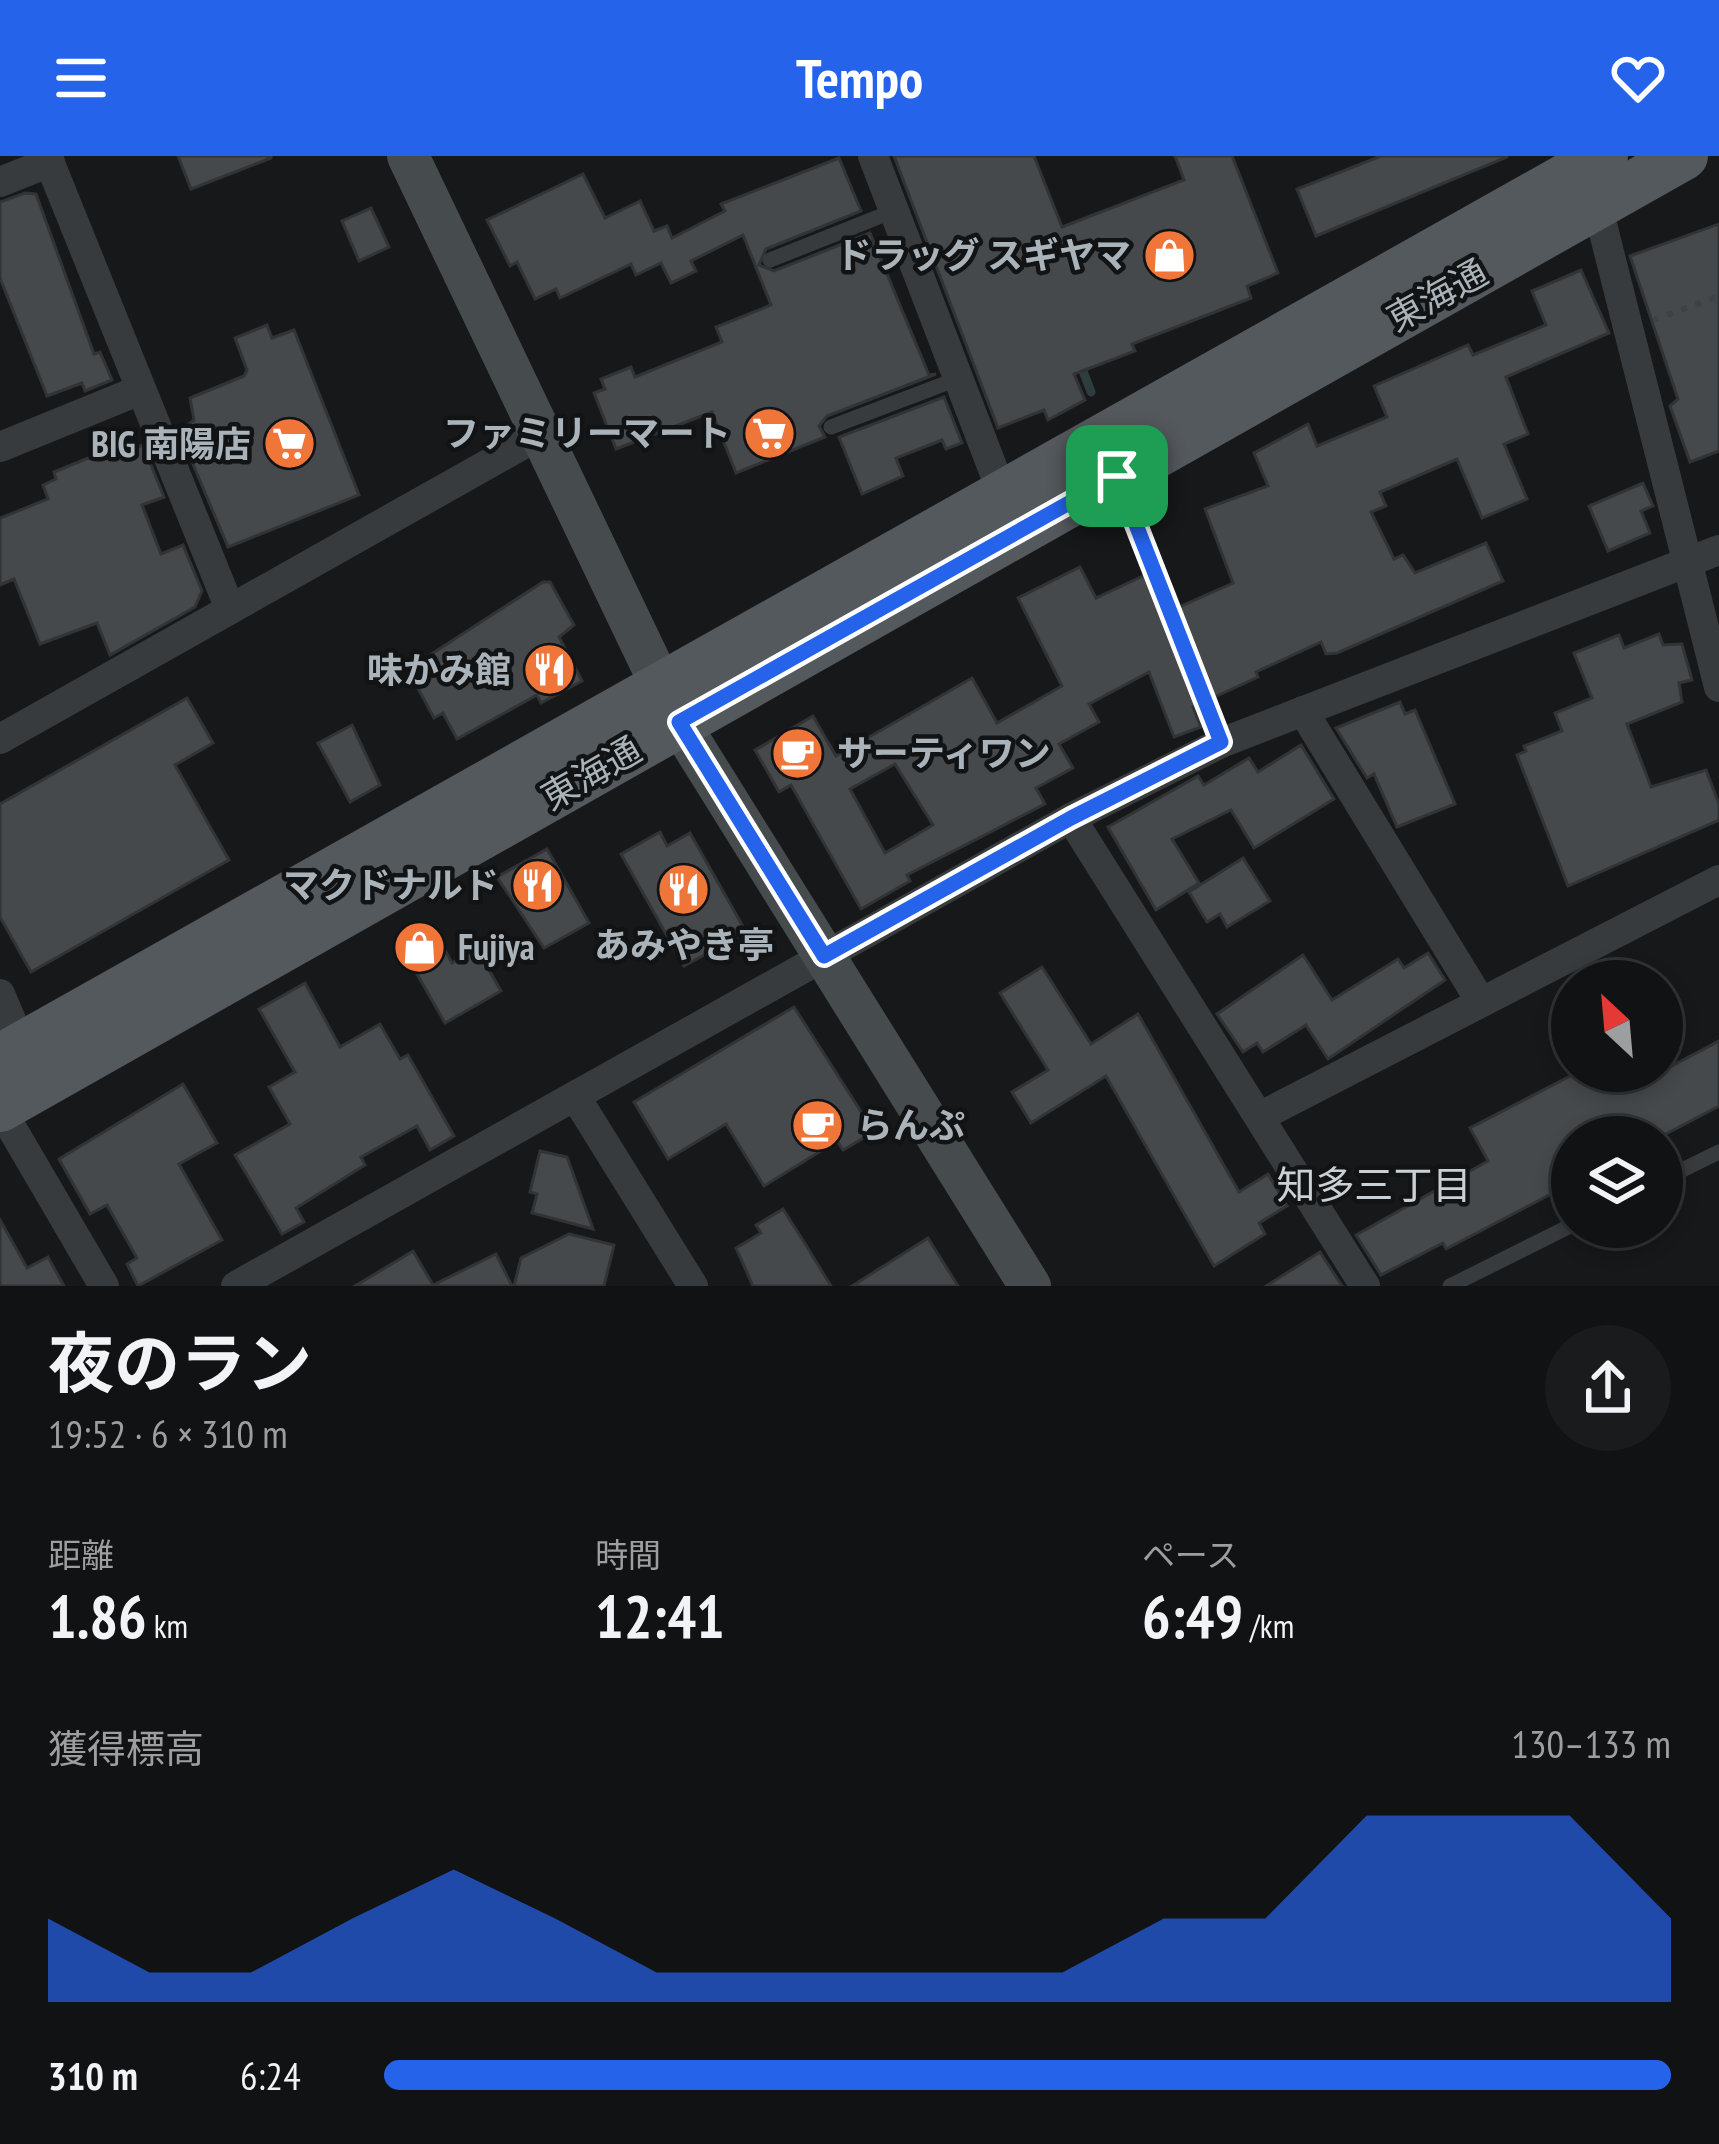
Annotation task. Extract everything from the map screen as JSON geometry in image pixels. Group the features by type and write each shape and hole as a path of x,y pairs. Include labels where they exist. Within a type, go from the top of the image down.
{"main road":[{"name":"東海通","path":"0,1108 672,704 1003,495 1594,170 1684,156"},
{"name":"東海通","path":"11,1052 1117,476 1594,170"}],"street":[{"path":"408,156 672,704 1030,1286"},
{"path":"873,156 1003,495"},
{"path":"0,182 48,159 230,609"},
{"path":"1594,170 1627,329 1719,687"},
{"path":"0,447 140,390"},
{"path":"0,739 543,433"},
{"path":"236,1286 1071,818 1221,742 1719,550"},
{"path":"1303,711 1481,1002"},
{"path":"1071,818 1364,1286"},
{"path":"1259,1117 1719,880"},
{"path":"0,994 11,1052"},
{"path":"575,1096 692,1286"},
{"path":"0,1108 104,1286"}],"lane":[{"path":"770,260 891,212"},
{"path":"831,427 957,379"},
{"path":"1683,1170 1719,1152"},
{"path":"1450,1286 1551,1236"}],"path":[{"path":"1627,329 1719,296"},
{"path":"1117,476 1221,742"}],"building":[{"path":"178,156 271,156 271,158 191,189"},
{"path":"894,156 1034,156 1062,227 1184,180 1175,156 1232,156 1278,273 1247,286 1251,298 1132,344 1135,351 1074,374 1085,400 1048,420 1044,410 998,428"},
{"path":"1381,156 1507,157 1316,236 1297,189"},
{"path":"839,158 861,211 766,249 759,265 774,271 870,233 929,375 936,374 827,416 819,426 825,437 736,473 712,412 616,449 594,393 605,389 601,379 631,367 635,377 722,342 716,327 771,305 743,235 691,261 696,271 671,283 661,263 636,275 631,264 560,298 556,289 535,299 517,262 510,266 487,220 583,174 605,218 640,201 654,231 667,226 672,238 725,211 721,204"},
{"path":"36,194 94,354 100,352 112,380 85,391 82,383 47,396 0,278 0,202"},
{"path":"371,208 389,247 359,261 342,221"},
{"path":"1719,224 1719,451 1690,462 1670,406 1678,399 1630,256"},
{"path":"1581,270 1609,333 1506,377 1528,434 1504,444 1527,499 1482,518 1457,459 1380,492 1386,506 1371,512 1394,559 1403,555 1415,573 1486,543 1503,581 1337,653 1326,654 1321,642 1256,672 1258,677 1193,707 1201,727 1174,737 1149,672 1089,704 1099,722 1059,744 1073,768 1036,788 1045,804 907,875 910,881 861,909 791,785 779,792 755,750 813,716 836,756 972,678 997,723 1062,686 1018,598 1080,567 1096,598 1145,575 1163,614 1233,583 1205,509 1268,486 1254,453 1308,424 1317,446 1387,417 1374,386 1468,345 1473,355 1546,325 1532,291","holes":["895,764 933,825 885,853 850,789"]},
{"path":"267,325 272,338 294,330 359,495 228,547 179,431 194,420 190,398 244,376 247,370 235,338"},
{"path":"944,397 962,443 946,449 942,440 896,458 903,476 862,494 839,437"},
{"path":"120,445 122,453 143,445 164,497 142,505 161,554 183,545 202,591 195,607 110,655 97,623 40,644 14,579 0,585 0,518 48,499 43,485 56,479 54,472"},
{"path":"1643,483 1653,506 1641,511 1650,533 1608,551 1589,506"},
{"path":"543,582 550,582 574,625 559,637 582,681 541,703 537,695 457,739 443,713 434,718 413,679 421,674 416,664"},
{"path":"1659,634 1663,645 1682,644 1692,680 1679,683 1682,702 1627,724 1651,787 1706,770 1719,804 1719,820 1568,886 1517,755 1526,751 1524,746 1562,731 1555,713 1592,698 1574,653 1619,635 1624,648"},
{"path":"187,698 213,743 175,765 229,860 31,972 0,917 0,804"},
{"path":"1400,702 1405,714 1415,710 1455,804 1397,827 1374,774 1367,778 1336,728"},
{"path":"352,725 380,785 350,802 318,743"},
{"path":"1301,745 1334,799 1254,848 1231,810 1172,839 1199,883 1156,910 1108,827 1198,776 1204,785 1249,758 1258,772"},
{"path":"660,832 667,846 690,833 746,932 684,966 621,854"},
{"path":"547,849 589,923 544,948 497,877"},
{"path":"1243,858 1270,901 1227,927 1220,914 1207,922 1189,892"},
{"path":"433,928 452,963 477,949 501,991 445,1023 401,946"},
{"path":"1428,953 1445,980 1328,1059 1306,1025 1263,1052 1257,1043 1243,1052 1217,1014 1303,955 1332,1000 1398,959 1404,968"},
{"path":"1042,967 1091,1044 1138,1014 1239,1192 1268,1174 1287,1206 1259,1223 1265,1234 1214,1266 1106,1076 1031,1123 1012,1092 1048,1070 1000,993"},
{"path":"305,983 340,1047 380,1024 400,1059 408,1055 454,1136 430,1150 417,1126 361,1157 365,1165 296,1208 304,1222 282,1234 235,1155 290,1124 269,1087 295,1072 259,1009"},
{"path":"794,1007 874,1132 843,1150 837,1141 764,1186 726,1124 668,1159 634,1102"},
{"path":"1719,1041 1719,1106 1683,1125 1683,1116 1551,1116 1551,1194 1446,1249 1443,1243 1381,1275 1356,1235 1488,1161 1470,1128 1551,1086 1551,1092 1683,1092 1683,1060"},
{"path":"183,1084 217,1143 179,1164 222,1240 138,1286 127,1264 137,1258 107,1205 90,1214 59,1159"},
{"path":"540,1151 567,1157 593,1229 532,1213 537,1194 530,1192"},
{"path":"783,1209 831,1286 753,1286 736,1248 761,1233 756,1225"},
{"path":"0,1220 27,1268 48,1257 64,1286 0,1286"},
{"path":"569,1234 614,1245 604,1286 514,1286 521,1258"},
{"path":"928,1238 958,1286 852,1286"},
{"path":"413,1251 433,1285 496,1254 512,1286 355,1286"},
{"path":"1320,1252 1342,1286 1266,1286"}],"waterway":[{"path":"1080,363 1091,392"}],"place":[{"name":"ドラッグ スギヤマ","path":"1170,255"},
{"name":"ファミリーマート","path":"770,433"},
{"name":"BIG 南陽店","path":"290,444"},
{"name":"味かみ館","path":"550,670"},
{"name":"サーティワン","path":"798,753"},
{"name":"マクドナルド","path":"538,885"},
{"name":"あみやき亭","path":"684,890"},
{"name":"Fujiya","path":"419,947"},
{"name":"らんぷ","path":"818,1125"}],"district":[{"name":"知多三丁目","path":"1374,1185"}],"route":[{"path":"1117,476 1221,742 1071,818 824,956 679,722 1117,476"}]}
